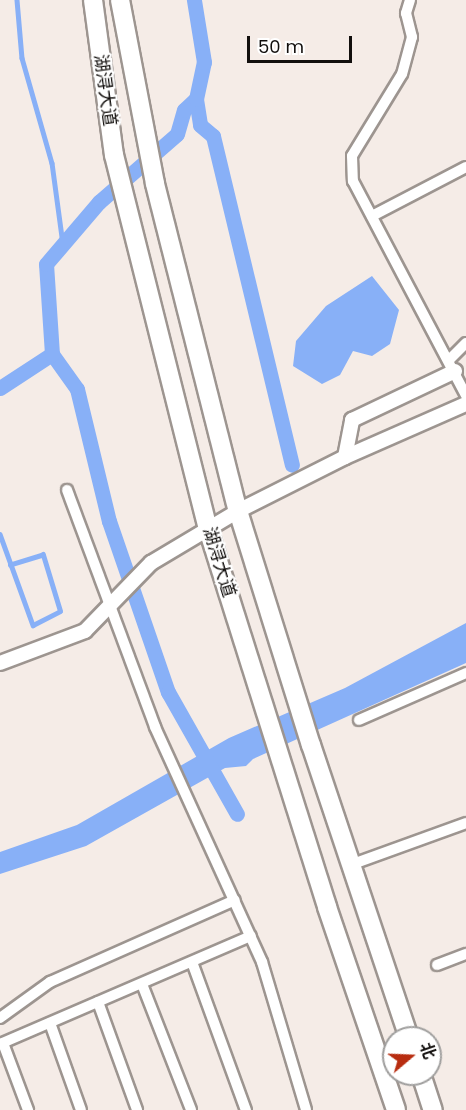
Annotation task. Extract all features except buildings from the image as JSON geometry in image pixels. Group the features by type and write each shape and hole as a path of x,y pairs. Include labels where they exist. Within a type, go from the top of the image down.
{"main road":[{"name":"湖浔大道","path":"93,0 114,155 132,218 208,529 327,907 396,1110"},
{"name":"湖浔大道","path":"120,0 155,184 238,511 350,865 405,1026"},
{"path":"425,1086 433,1110"}],"street":[{"path":"410,0 406,13 412,37 402,74 352,156 353,182 466,395"},
{"path":"372,216 466,167"},
{"path":"345,457 352,420 452,365 466,344"},
{"path":"0,663 85,631 151,563 238,511 345,457 466,404"},
{"path":"67,490 112,604 155,727 251,936 305,1110"},
{"path":"359,720 466,673"},
{"path":"350,865 466,823"},
{"path":"0,1018 50,982 235,900"},
{"path":"28,1110 1,1043 251,936"},
{"path":"436,965 466,954"},
{"path":"192,962 246,1110"},
{"path":"142,984 191,1110"},
{"path":"98,1002 137,1110"},
{"path":"50,1023 81,1110"}],"water":[{"path":"372,276 399,310 390,344 372,356 353,351 340,375 322,384 293,366 296,341 326,306"},
{"path":"466,623 466,663 253,759 246,766 225,768 86,846 0,874 0,852 77,825 229,738 345,688"}],"waterway":[{"path":"17,0 22,58 52,163 63,244"},
{"path":"0,388 52,354 46,264 99,202 177,134 184,110 196,99 204,62 194,0"},
{"path":"196,99 200,125 213,136 292,465"},
{"path":"52,354 77,389 109,521 168,692 237,814"},
{"path":"0,534 33,625 60,611 43,555 11,565"}]}
